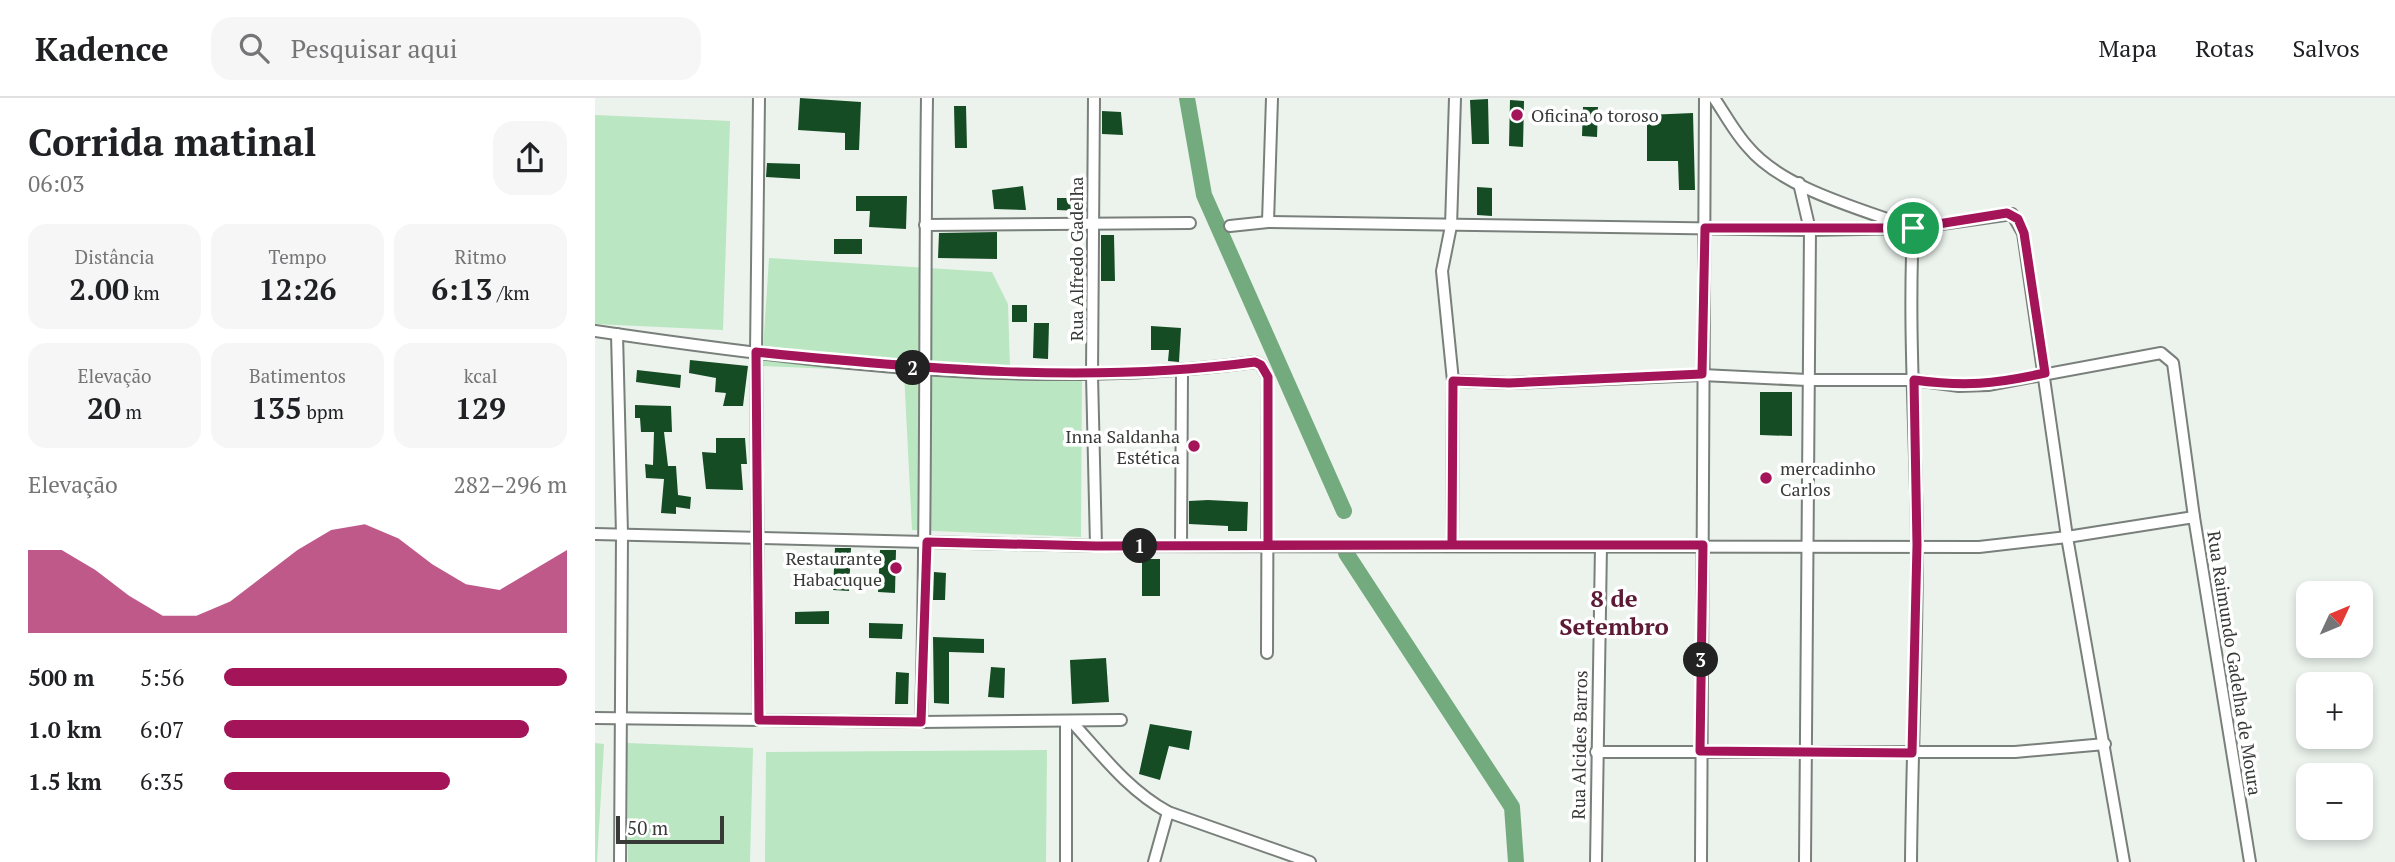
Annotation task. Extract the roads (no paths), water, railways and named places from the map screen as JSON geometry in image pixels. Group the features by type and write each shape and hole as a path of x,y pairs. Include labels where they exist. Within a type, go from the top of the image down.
{"street":[{"path":"759,98 756,352 759,720"},
{"path":"921,722 927,542 923,369 927,98"},
{"name":"Rua Alfredo Gadelha","path":"1094,98 1092,375 1096,546"},
{"path":"1268,222 1272,98"},
{"path":"1452,545 1453,381 1442,271 1451,226 1455,98"},
{"path":"1701,862 1705,98"},
{"path":"1714,98 1748,149 1770,166 1799,183 1913,228"},
{"path":"1799,183 1810,230 1807,380 1808,752 1805,862"},
{"path":"1230,226 1268,222 1810,230 1913,228 2007,213 2018,219 2024,233 2067,537 2124,862"},
{"path":"925,225 1190,223"},
{"path":"1910,862 1917,545 1914,380 1910,323 1913,228"},
{"path":"595,331 756,352 923,369 1092,375 1182,372 1255,362 1261,365 1268,377 1267,653"},
{"path":"617,334 622,534 620,862"},
{"path":"1453,381 1509,383 1702,374 1807,380 1914,380 1959,386 1988,385 2155,352 2168,356 2173,363 2193,517"},
{"path":"1181,546 1182,372"},
{"name":"Rua Raimundo Gadelha de Moura","path":"595,534 1096,546 1979,547 2067,537 2193,517 2250,862"},
{"name":"Rua Alcides Barros","path":"1595,862 1601,545"},
{"path":"595,718 921,722 1121,720"},
{"path":"1069,722 1132,789 1168,812 1310,862"},
{"path":"1066,862 1069,722"},
{"path":"1596,751 2015,752 2105,744"},
{"path":"1154,862 1168,812"}],"waterway":[{"path":"1187,98 1204,195 1344,511"},
{"path":"1346,553 1512,807 1516,862"}],"place":[{"name":"Oficina o toroso","path":"1517,115"},
{"name":"Inna Saldanha Estética","path":"1194,446"},
{"name":"mercadinho Carlos","path":"1766,478"},
{"name":"Restaurante Habacuque","path":"896,568"}],"district":[{"name":"8 de Setembro","path":"1614,612"}]}
